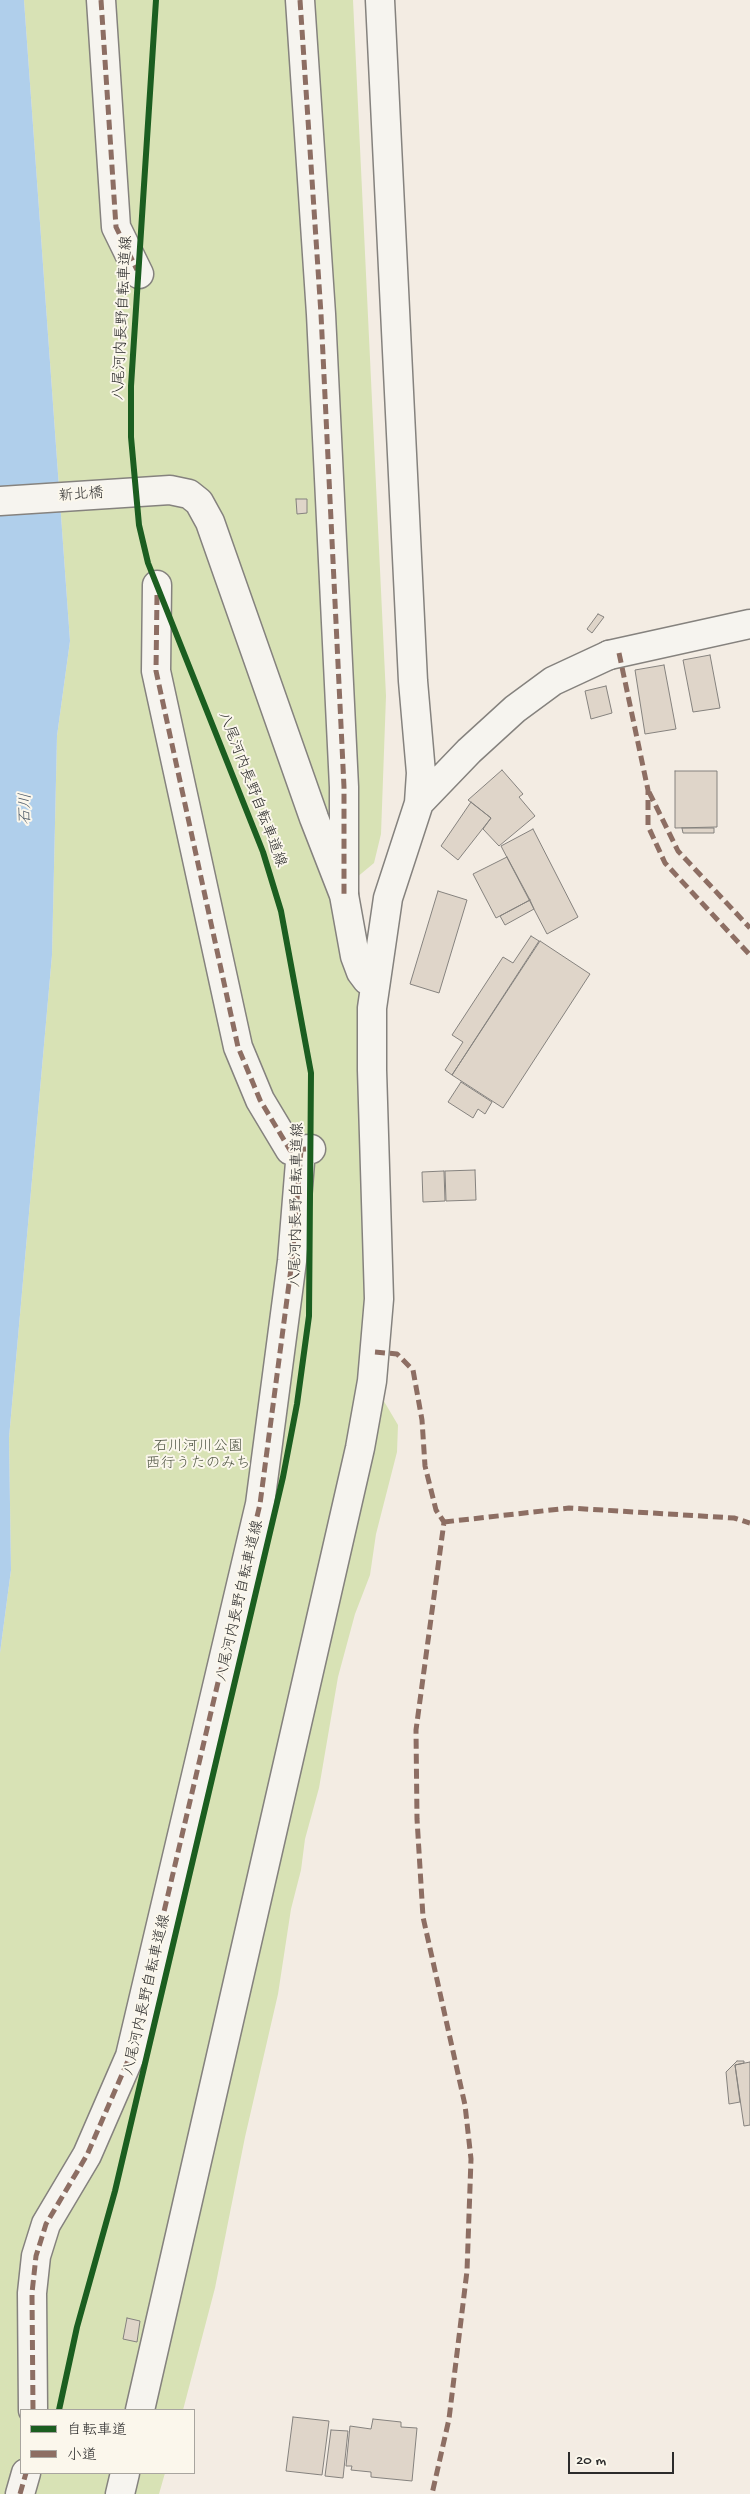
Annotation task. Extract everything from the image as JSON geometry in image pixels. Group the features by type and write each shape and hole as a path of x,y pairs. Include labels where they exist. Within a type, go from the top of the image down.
{"street":[{"path":"101,0 116,227 139,274"},
{"path":"300,0 323,344 344,787 344,896 355,956 361,972 367,980 375,984"},
{"path":"140,2409 360,1448 372,1381 379,1299 372,1008 388,898 419,803 421,774 413,681 380,0"},
{"name":"新北橋","path":"0,501 163,491 189,494 199,502 210,522 314,818 344,896"},
{"path":"33,2409 32,2293 36,2256 46,2224 87,2155 130,2056 260,1504 306,1149 290,1150 260,1100 238,1047 156,671 157,585"},
{"path":"419,803 470,750 515,709 553,681 609,655 750,624"},
{"path":"20,2494 26,2474"},
{"path":"120,2494 125,2474"}],"green space":[{"name":"石川河川公園 西行うたのみち","path":"24,0 353,0 386,696 381,834 374,863 356,878 372,1381 398,1425 397,1452 376,1534 370,1575 355,1614 338,1677 319,1788 305,1839 301,1870 291,1909 278,1994 245,2137 215,2288 183,2409 20,2409 20,2474 165,2474 159,2494 0,2494 0,1653 11,1570 9,1438 52,955 57,736 70,641"}],"water":[{"name":"石川","path":"0,0 24,0 70,641 57,736 52,955 9,1438 11,1570 0,1653"}],"building":[{"path":"296,499 307,499 307,513 297,514"},
{"path":"598,614 604,617 592,633 587,629"},
{"path":"710,655 720,708 693,712 683,660"},
{"path":"664,665 676,729 645,734 635,670"},
{"path":"606,686 612,713 591,719 585,691"},
{"path":"502,770 523,794 519,797 535,816 499,846 483,829 491,818 468,800"},
{"path":"675,771 717,771 717,827 675,828"},
{"path":"471,802 491,818 458,860 441,846"},
{"path":"682,828 714,828 714,833 683,833"},
{"path":"533,829 578,917 547,934 501,846"},
{"path":"507,857 530,900 496,918 473,874"},
{"path":"438,891 467,900 439,993 410,984"},
{"path":"530,900 534,909 505,925 500,916"},
{"path":"531,936 539,941 452,1075 445,1070 463,1042 452,1035 503,957 513,963"},
{"path":"540,941 590,974 503,1108 452,1075"},
{"path":"461,1082 492,1102 485,1114 478,1109 473,1118 448,1102"},
{"path":"475,1170 476,1200 446,1201 445,1171"},
{"path":"444,1171 445,1201 423,1202 422,1172"},
{"path":"737,2061 744,2061 744,2063 735,2065 740,2102 729,2104 726,2072"},
{"path":"750,2062 750,2125 744,2126 735,2065"},
{"path":"127,2318 140,2321 137,2342 123,2339"},
{"path":"293,2417 329,2421 322,2475 286,2471"},
{"path":"373,2419 401,2422 401,2427 417,2428 412,2481 371,2477 371,2472 351,2470 352,2466 346,2466 350,2426 371,2429"},
{"path":"331,2430 348,2431 343,2478 325,2476"}],"marked path":[{"path":"101,0 116,227 137,270"},
{"path":"300,0 321,314 344,787 344,895"},
{"path":"157,595 156,671 238,1047 260,1100 290,1150 306,1149"},
{"path":"619,653 648,790 648,826 665,863 750,955"},
{"path":"649,792 678,851 750,928"},
{"path":"33,2409 32,2293 36,2256 46,2224 87,2155 130,2056 260,1504 292,1261 301,1150"},
{"path":"375,1352 397,1354 413,1370 422,1420 425,1466 436,1510 444,1522 416,1730 417,1819 423,1917 465,2105 471,2159 467,2271 449,2419 432,2494"},
{"path":"444,1522 569,1508 734,1518 750,1523"},
{"path":"20,2494 26,2474"}],"cycle path":[{"name":"八尾河内長野自転車道線","path":"59,2409 77,2327 115,2191 283,1477 297,1404 309,1316 311,1073 281,911 263,852 148,563 139,525 131,437 131,386 156,0"}]}
